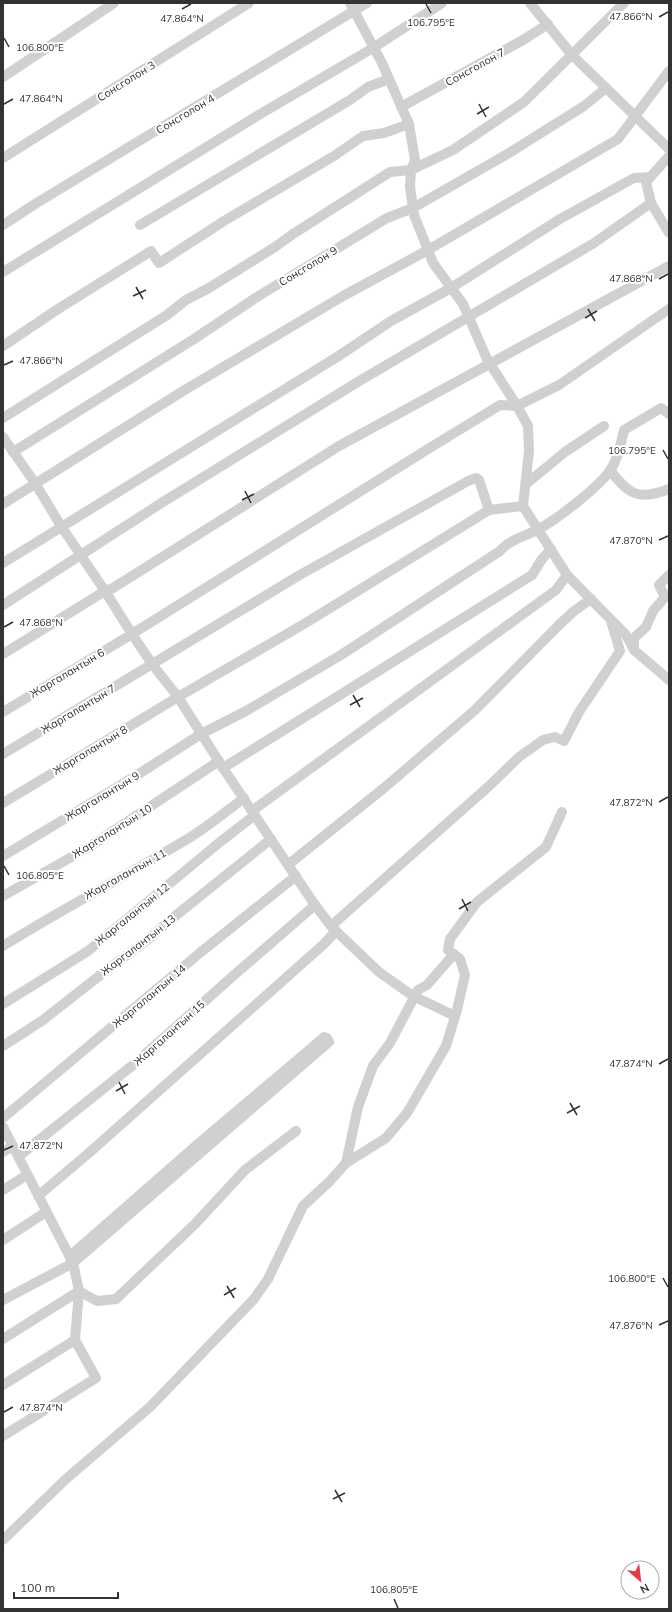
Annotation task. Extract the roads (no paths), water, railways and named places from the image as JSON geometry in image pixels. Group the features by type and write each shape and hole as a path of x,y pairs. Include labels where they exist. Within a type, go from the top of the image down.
{"street":[{"path":"3,77 114,3"},
{"name":"Сонсголон 3","path":"3,158 249,3"},
{"name":"Сонсголон 4","path":"3,225 352,7 367,3"},
{"path":"3,272 262,113 373,48 442,3"},
{"path":"530,3 572,55 669,149"},
{"path":"3,418 160,320 186,300 209,288 275,248 293,234 390,172 411,170 453,150 524,102 624,3"},
{"path":"352,7 382,63 409,124 415,160 411,170 410,187 414,215 428,250 434,263 463,304 490,364 528,426 529,451 523,506 567,575 626,635 634,650 669,680"},
{"name":"Сонсголон 7","path":"401,107 523,40 548,24"},
{"path":"3,504 176,395 343,296 428,250 618,139 669,71"},
{"path":"140,224 350,100 368,87 389,79"},
{"name":"Сонсголон 9","path":"13,452 194,339 257,297 387,218 413,208 510,153 584,106 606,88"},
{"path":"3,346 58,309 151,251 159,263 224,221 334,156 363,136 384,133 409,124"},
{"path":"669,156 646,182 651,203 669,233"},
{"path":"3,563 337,357 391,321 451,288 566,215 634,178 650,177"},
{"path":"3,604 80,554 349,387 594,243 651,203"},
{"path":"3,654 105,590 112,588 339,446 669,266"},
{"path":"517,406 559,385 669,309"},
{"name":"Жаргалантын 6","path":"3,712 132,634 486,413 500,406 517,406"},
{"path":"669,414 661,408 624,430 619,448 610,470 618,480 635,494 644,495 669,489"},
{"path":"526,484 565,452 604,426"},
{"path":"3,437 35,483 61,526 105,590 132,634 152,664 178,697 315,905 334,929 379,972 414,997 455,1016"},
{"name":"Жаргалантын 9","path":"3,856 134,777 201,734 246,711 341,655 500,551 505,545 538,530 557,518 597,484 610,470"},
{"name":"Жаргалантын 7","path":"3,754 298,576 468,481 476,478 479,480 489,510"},
{"path":"489,510 523,506"},
{"name":"Жаргалантын 8","path":"3,803 178,697 304,624 489,510"},
{"name":"Жаргалантын 10","path":"3,896 89,846 532,574 551,549"},
{"name":"Жаргалантын 12","path":"3,1004 88,951 254,813 556,590 567,575"},
{"path":"634,650 634,638 646,628 653,611 666,597 659,585 669,575"},
{"path":"289,864 384,788 476,710 574,611 591,599"},
{"path":"38,1196 96,1147 519,757 543,740 555,737 564,741 579,712 620,651 611,621"},
{"name":"Жаргалантын 11","path":"3,946 50,916 185,841 214,822 244,798"},
{"path":"3,1540 66,1479 150,1407 254,1298 268,1279 303,1206 330,1181 346,1163 386,1138 407,1114 446,1046 455,1016 465,975 460,959 448,950 450,939 477,902 546,847 562,812"},
{"name":"Жаргалантын 13","path":"3,1046 43,1020 103,972 150,938 169,921 271,840"},
{"name":"Жаргалантын 14","path":"3,1118 195,957 296,876"},
{"name":"Жаргалантын 15","path":"19,1156 133,1065 315,905"},
{"path":"346,1163 358,1107 373,1066 390,1043 418,990 427,985 454,954"},
{"path":"3,1300 71,1259 153,1189 324,1037 327,1038 329,1042 202,1146"},
{"path":"3,1127 71,1259 79,1291 75,1340 96,1378 3,1436"},
{"path":"79,1291 97,1301 116,1299 195,1224 245,1170 296,1131"},
{"path":"3,1152 12,1146"},
{"path":"3,1190 27,1175"},
{"path":"3,1240 46,1212"},
{"path":"3,1339 79,1291"},
{"path":"3,1385 75,1340"}]}
